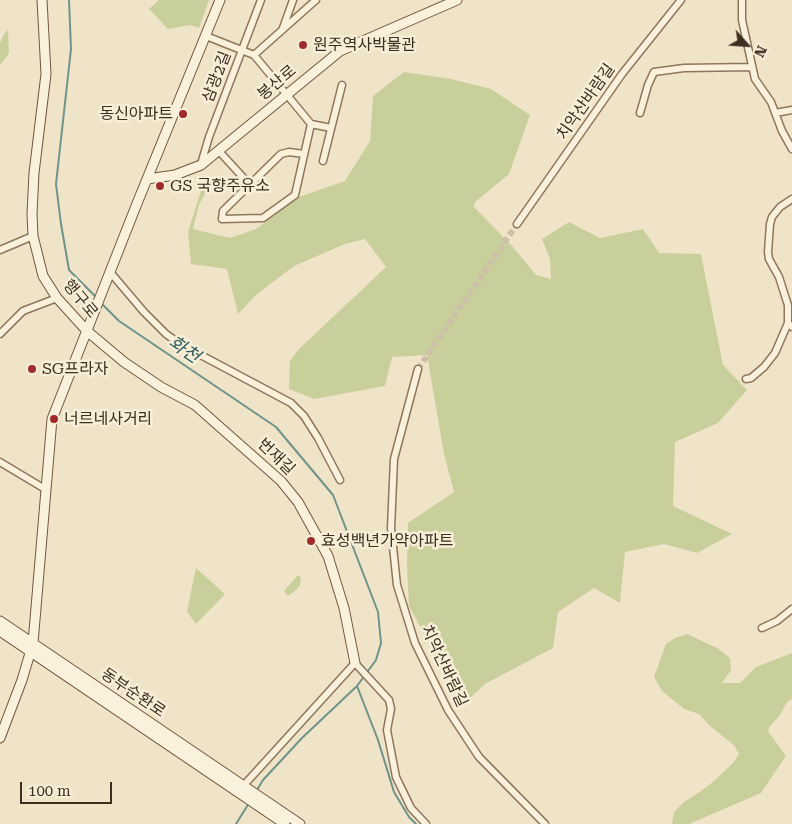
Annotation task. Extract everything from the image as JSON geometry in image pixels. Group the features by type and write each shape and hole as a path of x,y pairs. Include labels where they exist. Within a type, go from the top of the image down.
{"street":[{"name":"행구로","path":"0,738 32,648 52,419 65,383 88,331 57,298 43,276 33,236 34,173 46,74 42,0"},
{"path":"88,331 220,0"},
{"name":"삼광2길","path":"201,165 209,137 261,0"},
{"path":"282,29 293,0"},
{"path":"254,55 316,0"},
{"name":"봉산로","path":"147,180 176,174 201,165 340,51 457,0"},
{"name":"치악산바람길","path":"517,224 622,74 680,0"},
{"path":"742,0 742,20 755,79 771,102 782,131 792,148"},
{"path":"206,36 254,55 311,124 331,128"},
{"path":"640,113 654,72 684,68 752,67"},
{"path":"323,161 342,85"},
{"path":"775,113 792,110"},
{"path":"304,154 289,152 281,154 223,211 222,218 263,218 294,195 304,154 311,124"},
{"path":"218,150 250,185"},
{"path":"746,379 751,378 764,367 790,325 790,311 786,296 776,270 769,259 768,252 772,217 780,207 792,199"},
{"path":"0,250 33,236"},
{"path":"110,272 144,312 166,334 180,344 291,403 304,416 340,480"},
{"path":"0,334 23,311 57,298"},
{"name":"번재길","path":"88,331 124,362 161,387 195,405 281,481 298,502 328,556 344,608 357,665"},
{"name":"치악산바람길","path":"418,369 394,459 391,528 397,585 415,643 448,710 478,757 545,824"},
{"path":"0,462 45,489"},
{"path":"762,628 777,621 792,609"},
{"name":"동부순환로","path":"0,621 32,648"},
{"name":"동부순환로","path":"0,631 32,648 275,813"},
{"path":"244,791 357,665 389,700 390,709 387,730 396,777 411,808 426,824"},
{"path":"275,813 285,824"},
{"path":"275,813 300,824"}],"green space":[{"path":"159,0 209,0 199,28 190,25 168,29 149,9"},
{"path":"8,30 9,53 0,65 0,43"},
{"path":"404,72 451,79 491,89 530,115 509,174 475,202 474,207 513,247 536,275 551,279 550,259 542,239 569,222 600,238 643,229 659,253 701,254 723,365 747,390 718,423 675,442 673,506 732,534 697,553 664,544 625,552 620,603 594,588 558,612 553,648 485,684 468,700 448,678 409,606 408,523 454,492 444,454 427,355 392,357 385,386 314,399 289,389 290,361 299,349 386,267 365,239 345,244 294,266 257,294 238,314 227,269 191,264 188,232 205,178 205,194 199,205 193,229 230,238 256,229 299,197 345,181 370,141 373,96"},
{"path":"196,568 225,594 196,624 187,611"},
{"path":"298,575 301,578 300,585 288,596 284,591"},
{"path":"687,634 717,648 730,658 731,670 722,683 740,683 756,667 792,653 792,699 787,702 768,731 786,756 761,793 689,824 672,824 674,812 684,802 714,781 733,763 739,754 734,745 710,726 699,714 684,709 662,691 654,677 666,644 675,638"}],"waterway":[{"name":"화천","path":"69,0 71,49 56,184 69,270 96,297"},
{"name":"화천","path":"101,303 119,321 276,427 333,495 378,612 381,643 376,660 357,686 302,738 263,780 257,790"},
{"path":"357,686 378,740 394,792 409,817 416,824"},
{"path":"236,824 249,803"}],"tunnel":[{"path":"418,369 517,224"}],"place":[{"name":"원주역사박물관","path":"303,45"},
{"name":"동신아파트","path":"183,114"},
{"name":"GS 국향주유소","path":"160,186"},
{"name":"SG프라자","path":"32,369"},
{"name":"너르네사거리","path":"54,419"},
{"name":"효성백년가약아파트","path":"311,541"}]}
